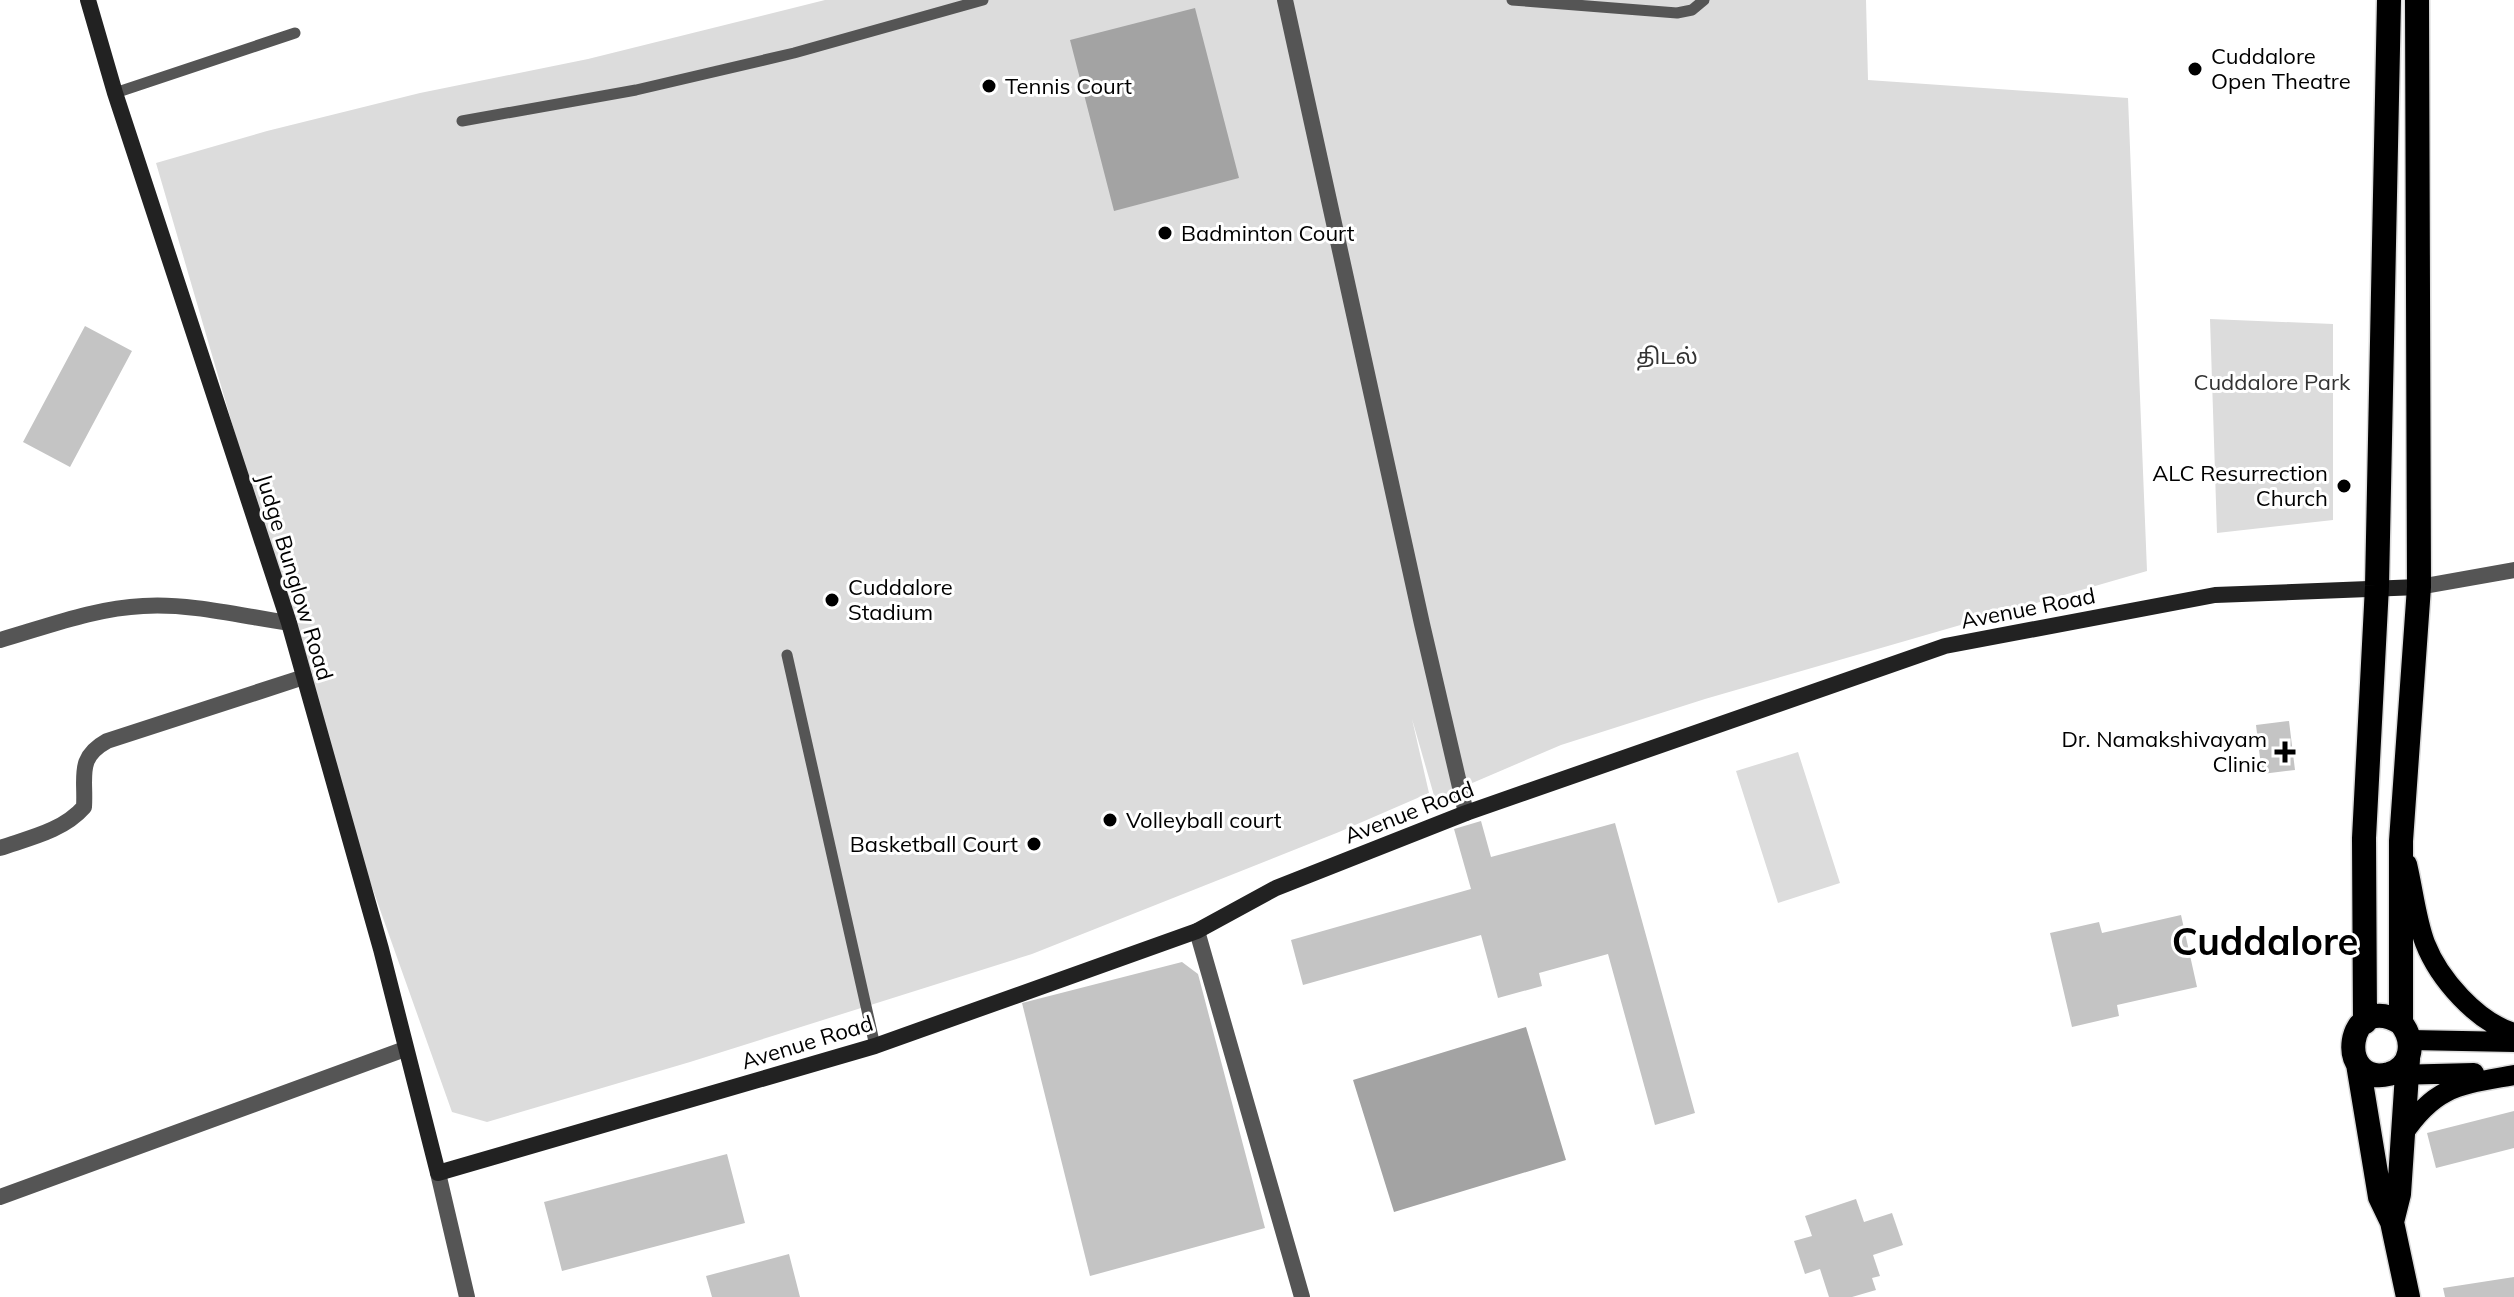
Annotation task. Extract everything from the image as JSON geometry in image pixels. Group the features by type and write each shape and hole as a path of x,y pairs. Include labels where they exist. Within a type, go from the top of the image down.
{"highway":[{"path":"2365,1022 2364,838 2377,586 2389,0"},
{"path":"2392,1222 2399,1194 2403,1134 2401,841 2419,587 2417,0"},
{"path":"2401,1055 2383,1016 2358,1028 2352,1046 2358,1064 2380,1197 2392,1222 2408,1297"},
{"path":"2358,1064 2365,1070 2401,1055"}],"main road":[{"path":"2401,841 2425,943 2449,984 2478,1015 2514,1033"},
{"path":"2401,1055 2514,1042"},
{"path":"2401,1055 2514,1073"},
{"path":"2403,1134 2416,1115 2436,1097 2456,1086 2514,1073"}],"street":[{"name":"Judge Bunglow Road","path":"88,0 115,93 289,623 381,949 438,1173"},
{"path":"1285,0 1466,813"},
{"path":"2419,587 2514,570"},
{"name":"Avenue Road","path":"438,1173 875,1046 1197,931 1276,888 1466,813 1945,646 2215,595 2377,586 2419,587"},
{"path":"0,640 105,612 142,606 183,607 289,623"},
{"path":"0,848 57,828 74,818 84,807 83,764 94,748 107,741 304,677"},
{"path":"1197,931 1302,1297"},
{"path":"0,1197 405,1049"},
{"path":"438,1173 467,1297"}],"lane":[{"path":"462,121 636,90 794,53 983,0"},
{"path":"1512,0 1677,13 1692,10 1704,0"},
{"path":"115,93 295,33"},
{"path":"787,655 875,1046"}],"green space":[{"name":"Cuddalore Stadium","path":"825,0 1866,0 1868,80 2128,98 2147,571 1705,699 1561,745 1435,799 1412,719 1429,793 1339,832 1032,954 690,1062 487,1122 452,1112 346,814 156,163 267,131 420,93 588,59"},
{"name":"Cuddalore Park","path":"2210,319 2333,324 2333,520 2217,533"},
{"path":"1798,752 1840,883 1778,903 1736,771"}],"shaded area":[{"path":"1195,8 1239,178 1114,211 1070,40"},
{"path":"1526,1027 1566,1160 1394,1212 1353,1080"}],"building":[{"path":"85,326 132,351 70,467 23,442"},
{"path":"2289,721 2295,770 2262,774 2256,725"},
{"path":"1481,821 1491,857 1615,823 1695,1113 1655,1125 1608,954 1539,973 1542,986 1498,998 1481,935 1303,985 1291,940 1471,889 1454,829"},
{"path":"2181,915 2197,987 2117,1005 2119,1016 2072,1027 2050,933 2099,922 2102,933"},
{"path":"1182,962 1198,974 1265,1228 1090,1276 1022,1003"},
{"path":"2514,1111 2514,1148 2436,1168 2427,1133"},
{"path":"727,1154 745,1223 562,1271 544,1202"},
{"path":"1856,1199 1864,1222 1892,1213 1903,1245 1873,1255 1880,1276 1872,1278 1876,1290 1852,1297 1829,1297 1820,1269 1805,1274 1794,1241 1812,1236 1805,1216"},
{"path":"789,1254 800,1297 712,1297 706,1276"},
{"path":"2514,1277 2514,1297 2445,1297 2443,1288"}],"place":[{"name":"Cuddalore Open Theatre","path":"2195,69"},
{"name":"Tennis Court","path":"989,86"},
{"name":"Badminton Court","path":"1165,233"},
{"name":"ALC Resurrection Church","path":"2344,486"},
{"name":"Cuddalore Stadium","path":"832,600"},
{"name":"Dr. Namakshivayam Clinic","path":"2285,752"},
{"name":"Volleyball court","path":"1110,820"},
{"name":"Basketball Court","path":"1034,844"}],"district":[{"name":"Cuddalore","path":"2265,941"}],"park label":[{"name":"திடல்","path":"1667,356"}]}
